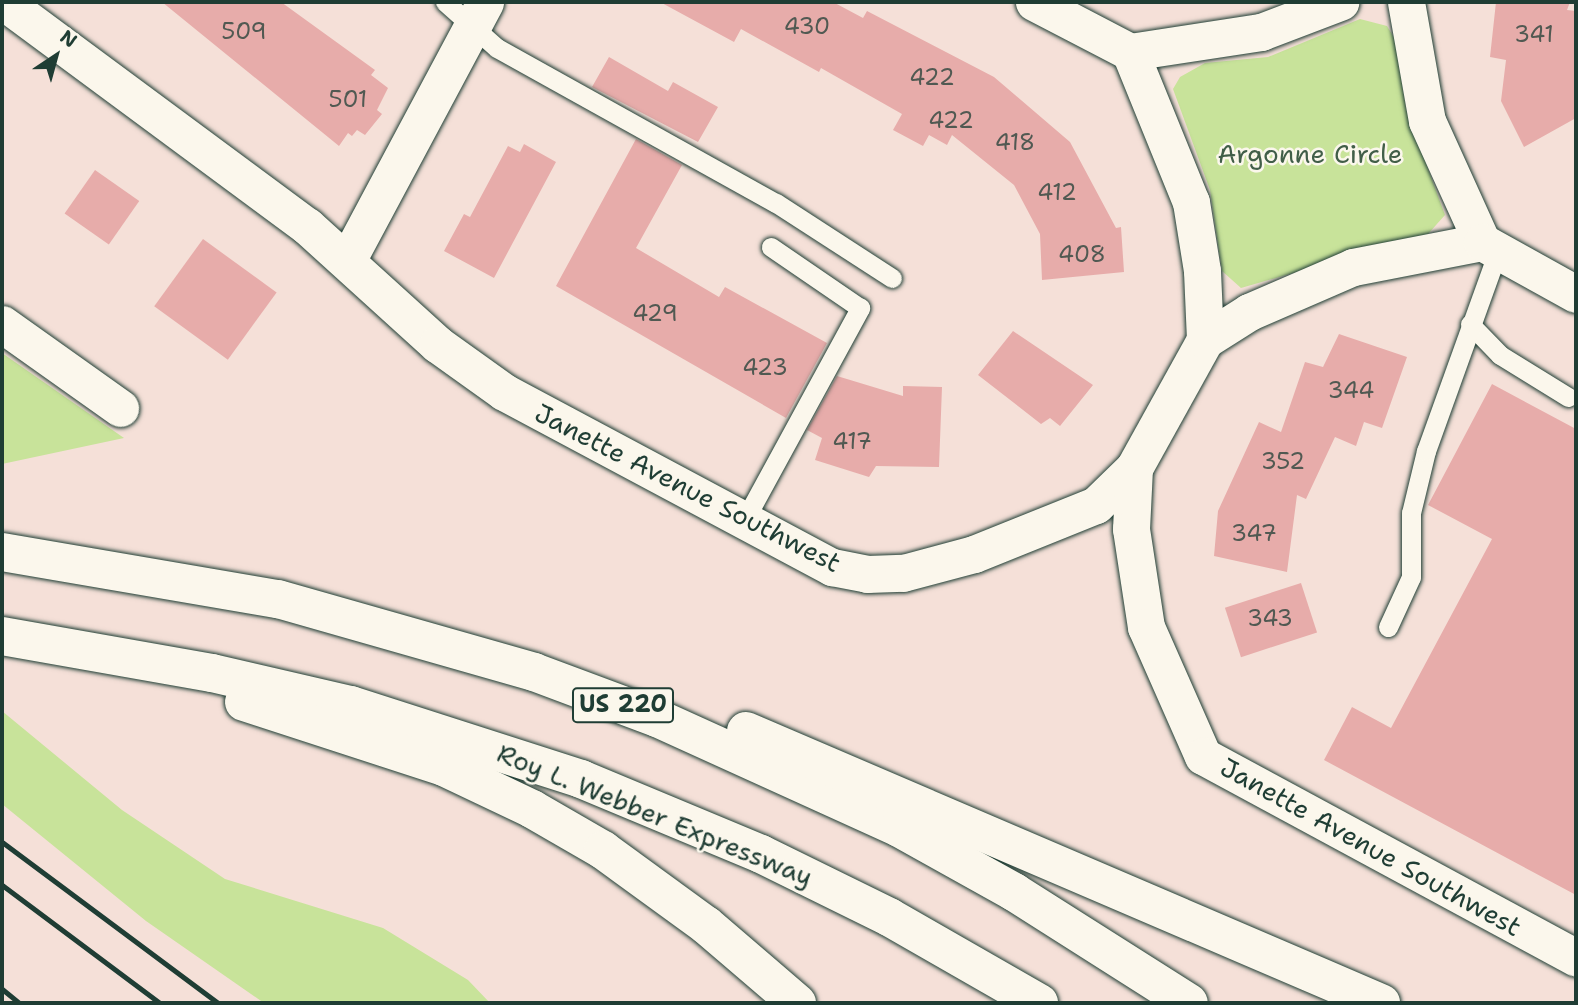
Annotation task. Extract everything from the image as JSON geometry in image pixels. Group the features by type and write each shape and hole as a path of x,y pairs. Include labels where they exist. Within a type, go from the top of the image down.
{"highway":[{"name":"US 220","path":"2,552 278,599 534,672 657,718 899,828 1036,905 1189,1003"},
{"name":"Roy L. Webber Expressway","path":"2,636 93,650 351,705 581,779 819,883 1039,1003"},
{"path":"93,650 444,767 532,809 603,850 706,925 797,1003"},
{"path":"534,672 683,710 796,749 1381,1003"}],"street":[{"name":"Janette Avenue Southwest","path":"4,2 348,259 437,344 504,392 832,567 904,573 1029,535 1096,505 1134,468"},
{"path":"1034,2 1130,52 1261,32 1340,2"},
{"path":"1406,2 1427,121 1490,246 1576,294"},
{"path":"348,259 468,9"},
{"path":"1130,52 1191,202 1202,271 1205,340 1134,468"},
{"path":"1205,340 1308,282 1353,267 1490,246"},
{"path":"2,324 120,408"},
{"name":"Janette Avenue Southwest","path":"1134,468 1131,529 1146,628 1203,756 1576,958"}],"lane":[{"path":"468,9 497,48 776,203 892,278"},
{"path":"1388,626 1411,577 1411,513 1426,451 1470,324 1490,246"},
{"path":"744,521 860,308 771,247"},
{"path":"1470,324 1500,355 1568,397"}],"green space":[{"name":"Argonne Circle","path":"1360,19 1387,26 1395,39 1406,109 1445,215 1428,234 1241,288 1222,271 1210,190 1173,89 1180,77 1205,63 1268,57"},
{"path":"2,353 124,438 2,464"},
{"path":"2,711 122,810 225,879 383,928 468,980 490,1003 264,1003 146,921 2,804"}],"building":[{"path":"162,2 281,2 375,70 371,75 388,88 377,110 382,114 365,135 357,130 352,136 348,133 339,146"},
{"path":"660,2 833,2 863,18 867,11 994,77 1070,142 1116,228 1121,227 1124,272 1042,280 1040,234 1014,185 952,135 947,145 929,135 923,146 893,130 902,114 821,68 819,72 741,29 734,42"},
{"path":"1496,2 1570,2 1567,10 1576,11 1576,118 1524,147 1501,101 1506,60 1490,57"},
{"path":"609,57 668,91 673,82 718,107 698,142 592,87"},
{"path":"636,139 682,165 636,248 719,297 725,287 827,343 786,418 556,286"},
{"path":"524,144 556,162 494,278 444,251 464,214 470,217 508,146 520,152"},
{"path":"95,170 139,201 109,244 65,213"},
{"path":"203,239 277,292 228,360 154,306"},
{"path":"1013,331 1093,385 1060,426 1050,418 1041,424 978,375"},
{"path":"1339,334 1407,357 1382,428 1364,422 1356,446 1335,437 1306,499 1297,495 1287,572 1214,556 1218,511 1259,422 1281,432 1305,362 1323,367"},
{"path":"837,376 903,396 903,386 942,387 939,467 876,466 869,477 815,460 822,438 807,430"},
{"path":"1492,384 1576,429 1576,895 1324,760 1352,707 1391,728 1492,539 1428,505"},
{"path":"1301,583 1317,632 1241,657 1225,608"}],"railway":[{"path":"2,842 218,1003"},
{"path":"2,885 160,1003"},
{"path":"2,989 19,1003"}]}
